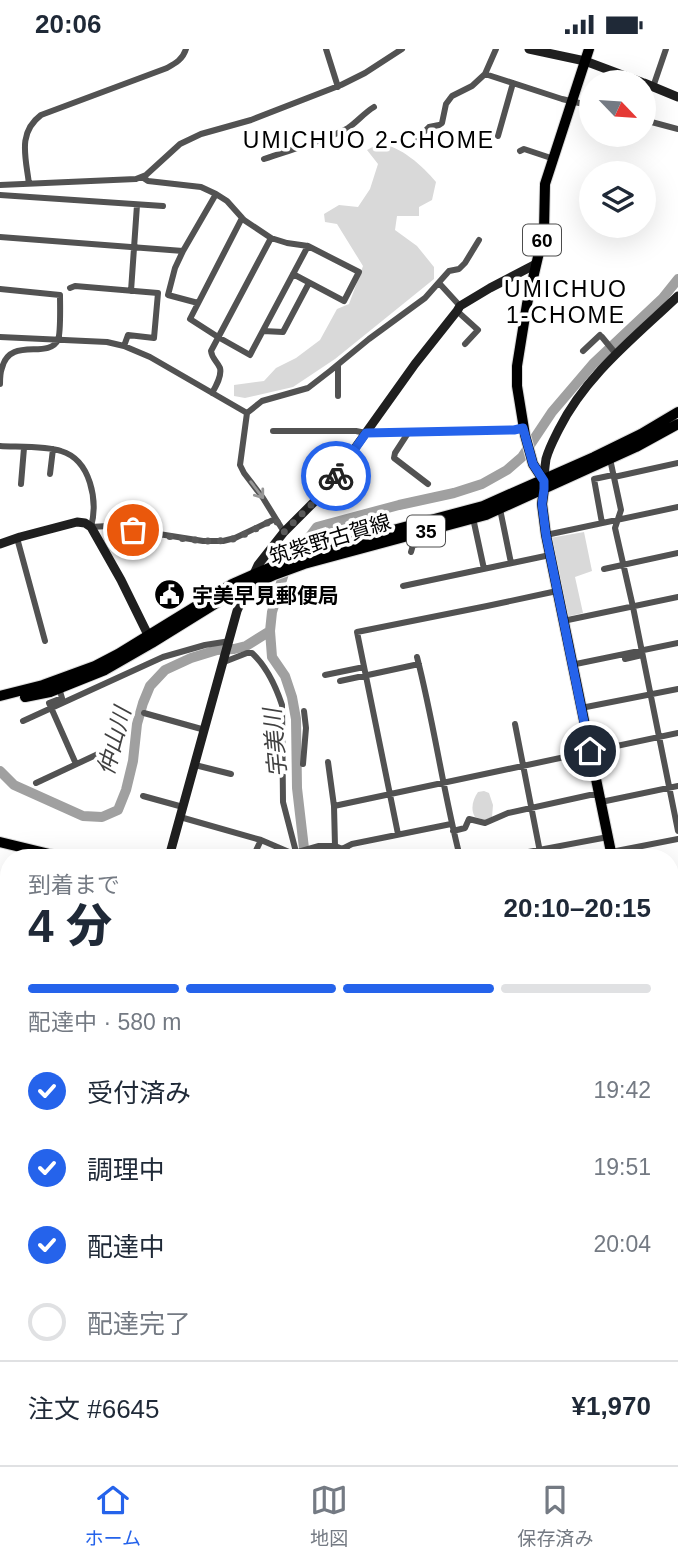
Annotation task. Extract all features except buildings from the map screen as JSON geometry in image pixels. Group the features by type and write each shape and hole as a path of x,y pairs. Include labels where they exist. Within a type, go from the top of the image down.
{"main road":[{"name":"60","path":"544,485 533,464 524,431 517,386 517,366 544,232 545,184 589,49"},
{"name":"筑紫野古賀線","path":"0,696 43,685 95,666 274,575 304,564 438,535 473,518 500,509 678,412"},
{"name":"筑紫野古賀線","path":"0,702 59,688 105,670 202,602 278,564 312,552 483,506 610,459 677,427"},
{"path":"544,485 542,504 546,535 610,849"},
{"path":"0,842 28,849"}],"street":[{"path":"29,184 25,138 34,120 41,115 167,68 185,54 186,49"},
{"path":"326,49 338,87"},
{"path":"0,185 127,181 142,177 180,144 201,134 251,120 338,87 402,49"},
{"path":"418,138 429,127 442,123 446,104 452,96 472,86 485,74 496,49"},
{"path":"529,49 585,61 609,70"},
{"path":"654,70 666,49"},
{"path":"485,74 579,103"},
{"path":"498,136 513,83"},
{"path":"656,88 678,97"},
{"path":"264,159 336,133 374,107"},
{"path":"656,123 678,129"},
{"path":"520,151 524,149 554,159"},
{"path":"142,177 148,181 201,187 227,201 242,218 271,238 308,246 359,272 344,301 293,274"},
{"path":"198,303 168,295 183,251 216,194"},
{"path":"0,195 163,206"},
{"path":"131,291 137,205"},
{"path":"242,218 190,319 250,355 308,246"},
{"path":"0,237 183,251"},
{"path":"212,393 220,374 211,351 271,238"},
{"path":"284,532 240,465 247,413 262,401 308,388 425,298 449,271 459,269 480,240"},
{"path":"171,849 237,611 258,565 284,532 313,503 458,309 490,288 536,264"},
{"path":"263,331 283,332 309,282"},
{"path":"439,283 478,331 465,344"},
{"path":"70,288 75,286 158,293 154,338 128,335 124,346"},
{"path":"0,289 60,295 58,340 53,346 19,350 8,356 1,368 0,384"},
{"path":"544,485 546,459 565,416 615,353 678,296"},
{"path":"583,351 601,336 615,353"},
{"path":"0,337 107,342 124,346 150,357 247,413"},
{"path":"338,365 338,396"},
{"path":"274,431 524,431"},
{"path":"408,433 394,458 428,484"},
{"path":"0,446 59,450 78,463 87,475 93,491 94,516 91,527 150,639"},
{"path":"21,484 24,448"},
{"path":"50,474 52,450"},
{"path":"610,459 621,510 615,528 678,831"},
{"path":"602,523 594,479 678,463"},
{"path":"546,535 678,507"},
{"path":"500,509 511,563"},
{"path":"473,518 484,569"},
{"path":"0,544 77,521 91,527 108,526 203,541 223,541 275,519"},
{"path":"411,552 414,545 438,535"},
{"path":"17,538 46,641"},
{"path":"604,569 678,553"},
{"path":"403,586 550,555"},
{"path":"398,834 357,632 557,591"},
{"path":"563,621 678,597"},
{"path":"23,721 163,657 230,641"},
{"path":"572,665 641,653 678,643"},
{"path":"224,661 250,652 255,655 279,694 284,729 283,802 296,849"},
{"path":"625,659 641,653"},
{"path":"340,681 418,660 458,849"},
{"path":"325,675 363,667"},
{"path":"59,688 62,698 49,703 76,764"},
{"path":"581,708 678,689"},
{"path":"303,764 306,728 304,711"},
{"path":"144,713 205,730"},
{"path":"515,724 539,849"},
{"path":"334,806 678,733"},
{"path":"36,783 113,747"},
{"path":"328,762 339,847"},
{"path":"195,765 231,774"},
{"path":"309,849 321,846 339,847 398,834 452,827 465,828 469,819 485,823 508,813 590,795 600,799 678,786"},
{"path":"143,796 183,807"},
{"path":"180,817 261,840 282,849"},
{"path":"560,849 608,837"},
{"path":"636,849 678,839"},
{"path":"257,849 261,840"},
{"path":"339,847 344,849"}],"shaded area":[{"path":"380,143 396,148 411,158 436,182 432,200 419,207 419,216 397,216 395,230 417,246 434,267 434,279 335,359 293,387 245,398 234,396 234,385 264,381 276,368 296,358 320,340 337,309 349,304 363,266 337,224 325,222 324,214 339,205 358,207 370,189 378,164 367,150"},
{"path":"584,532 592,571 575,577 583,613 566,617 550,538"},
{"path":"478,792 489,793 493,805 492,817 485,820 475,817 472,807"}],"waterway":[{"name":"宇美川","path":"304,849 297,788 296,719 285,676 272,657 270,631 272,612 285,570 317,527 454,493 482,484 507,470 522,457 552,412 593,364 662,299 678,279"},
{"name":"仲山川","path":"0,771 14,785 83,816 102,817 118,810 133,761 137,724 150,686 165,670 191,658 217,650 246,646 270,631"}],"way so far":[{"path":"133,530 203,541 223,541 275,519 284,532 336,476"}],"place":[{"name":"宇美早見郵便局","path":"169,595"}],"district":[{"name":"UMICHUO 2-CHOME","path":"369,140"},
{"name":"UMICHUO 1-CHOME","path":"566,302"}],"route":[{"path":"336,476 366,433 523,428 533,464 544,481 542,504 546,535 590,751"}]}
